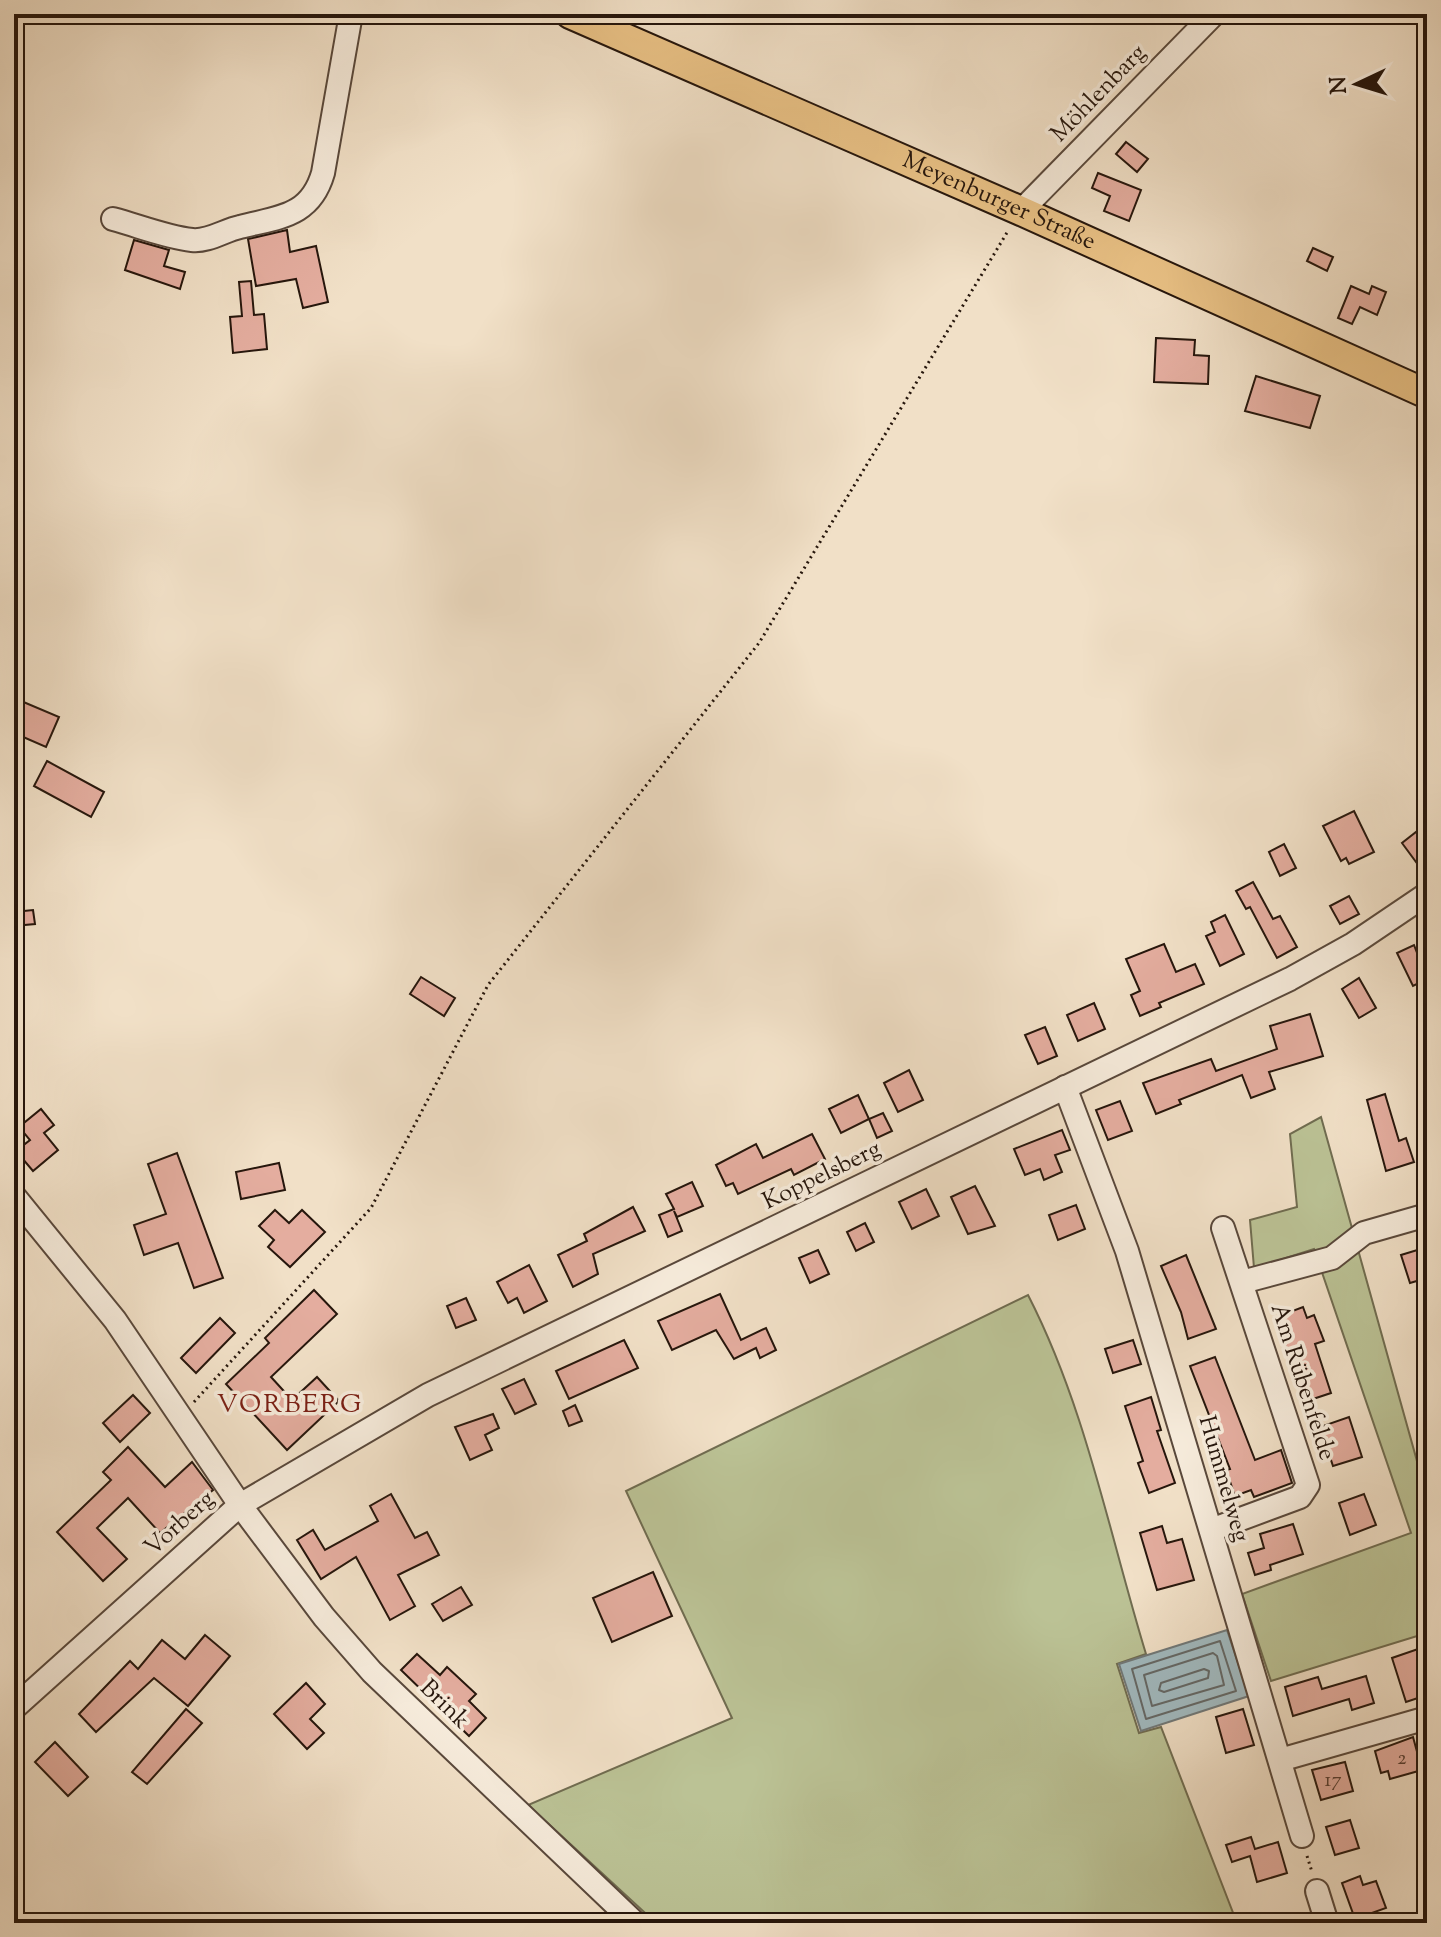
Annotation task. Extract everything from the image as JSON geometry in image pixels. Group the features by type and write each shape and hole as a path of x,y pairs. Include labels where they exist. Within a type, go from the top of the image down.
{"main road":[{"name":"Meyenburger Straße","path":"570,14 1021,211 1427,394"}],"street":[{"path":"113,219 201,240 240,227 285,219 319,189 351,14"},
{"name":"Möhlenbarg","path":"1021,211 1214,14"},
{"name":"Koppelsberg","path":"240,1505 428,1395 1290,979 1353,944 1427,894"},
{"name":"Hummelweg","path":"1065,1087 1127,1251 1211,1530 1230,1605 1302,1836"},
{"name":"Vorberg","path":"14,1196 115,1320 240,1505 14,1708"},
{"name":"Am Rübenfelde","path":"1242,1282 1332,1258 1364,1233 1427,1215"},
{"name":"Am Rübenfelde","path":"1211,1530 1300,1497 1308,1485 1223,1228"},
{"name":"Brink","path":"240,1505 324,1617 372,1672 635,1923"},
{"path":"1280,1760 1427,1718"},
{"path":"1317,1891 1327,1923"}],"path":[{"path":"180,1417 371,1208 488,985 759,643 1021,211"},
{"path":"1302,1836 1317,1891"}],"green space":[{"path":"1321,1117 1427,1497 1427,1633 1271,1681 1242,1594 1411,1533 1314,1249 1254,1268 1250,1220 1297,1207 1290,1134"},
{"path":"1028,1295 1066,1382 1081,1426 1146,1654 1117,1664 1139,1733 1161,1727 1237,1923 656,1923 528,1805 732,1718 626,1491"}],"water":[{"path":"1227,1630 1249,1696 1141,1731 1119,1664"}],"building":[{"path":"1126,142 1148,159 1137,172 1116,154"},
{"path":"1098,173 1141,190 1129,221 1104,211 1110,196 1092,188"},
{"path":"287,230 290,252 316,246 328,302 303,308 296,279 256,286 248,239"},
{"path":"134,240 169,250 164,266 185,272 180,289 125,270"},
{"path":"1313,248 1333,257 1327,271 1307,261"},
{"path":"251,281 254,315 264,314 267,349 233,353 230,317 242,316 239,282"},
{"path":"1351,286 1369,294 1372,286 1386,292 1377,315 1360,307 1352,324 1338,318"},
{"path":"1156,338 1195,340 1194,355 1209,356 1208,384 1154,382"},
{"path":"1256,376 1320,396 1310,428 1245,411"},
{"path":"14,698 59,717 46,747 14,733"},
{"path":"47,761 104,792 91,817 34,786"},
{"path":"1354,811 1374,852 1349,864 1346,858 1341,861 1323,826"},
{"path":"1416,832 1420,838 1427,832 1427,859 1419,866 1402,843"},
{"path":"1284,844 1296,868 1280,876 1269,852"},
{"path":"1253,882 1273,919 1280,916 1297,947 1277,958 1250,907 1246,909 1236,891"},
{"path":"1349,896 1359,914 1340,924 1330,906"},
{"path":"33,910 35,924 14,926 14,912"},
{"path":"1225,915 1244,954 1220,966 1206,936 1215,932 1211,922"},
{"path":"1164,944 1176,972 1195,964 1204,984 1159,1003 1161,1007 1140,1016 1131,995 1140,991 1126,959"},
{"path":"1414,945 1427,979 1413,986 1397,953"},
{"path":"421,977 455,998 444,1016 410,994"},
{"path":"1359,978 1376,1008 1359,1018 1342,989"},
{"path":"1094,1003 1105,1029 1078,1041 1067,1015"},
{"path":"1310,1014 1323,1056 1269,1072 1275,1089 1251,1098 1242,1075 1179,1100 1181,1104 1156,1114 1143,1083 1211,1059 1216,1071 1277,1049 1270,1026"},
{"path":"1045,1027 1057,1056 1038,1064 1025,1035"},
{"path":"909,1070 923,1100 898,1112 884,1083"},
{"path":"1385,1094 1399,1141 1406,1138 1414,1162 1386,1171 1367,1100"},
{"path":"858,1095 869,1119 841,1133 829,1109"},
{"path":"1120,1101 1132,1131 1108,1140 1096,1110"},
{"path":"41,1109 54,1125 44,1133 58,1150 33,1171 16,1151 30,1140 19,1127"},
{"path":"883,1113 892,1131 877,1138 869,1119"},
{"path":"1062,1130 1070,1150 1055,1155 1062,1172 1044,1180 1040,1169 1025,1175 1014,1149"},
{"path":"812,1134 825,1159 794,1175 791,1169 738,1194 733,1183 726,1186 716,1165 756,1144 763,1158"},
{"path":"177,1153 223,1278 194,1288 178,1243 144,1255 134,1225 166,1214 148,1164"},
{"path":"279,1163 285,1190 241,1199 236,1172"},
{"path":"692,1182 703,1206 677,1217 674,1211 682,1231 668,1237 659,1215 674,1209 666,1194"},
{"path":"975,1186 995,1226 968,1234 951,1197"},
{"path":"926,1189 939,1216 912,1229 899,1202"},
{"path":"1076,1205 1085,1229 1058,1240 1049,1215"},
{"path":"633,1207 645,1231 593,1254 598,1274 573,1287 558,1255 587,1241 584,1234"},
{"path":"275,1210 289,1223 302,1210 325,1232 290,1267 268,1247 274,1240 259,1226"},
{"path":"865,1223 874,1242 856,1251 847,1232"},
{"path":"1427,1247 1427,1278 1410,1283 1401,1255"},
{"path":"818,1250 829,1274 810,1283 799,1258"},
{"path":"1186,1255 1216,1329 1188,1339 1181,1312 1161,1266"},
{"path":"529,1265 547,1301 524,1313 517,1298 508,1303 497,1282"},
{"path":"314,1290 337,1314 271,1377 292,1400 317,1377 339,1401 287,1450 226,1384 269,1343 265,1338"},
{"path":"720,1294 741,1340 766,1328 776,1350 760,1358 756,1348 734,1359 716,1330 672,1350 658,1321"},
{"path":"466,1298 476,1320 456,1328 447,1306"},
{"path":"1303,1307 1307,1318 1314,1315 1324,1341 1315,1344 1331,1393 1307,1401 1274,1318"},
{"path":"220,1318 235,1333 196,1373 181,1358"},
{"path":"624,1340 638,1368 569,1399 556,1371"},
{"path":"1133,1340 1141,1364 1113,1373 1105,1349"},
{"path":"1215,1357 1255,1460 1281,1450 1292,1483 1254,1497 1251,1490 1235,1496 1226,1470 1230,1469 1190,1366"},
{"path":"524,1379 536,1404 515,1414 502,1389"},
{"path":"133,1395 150,1413 120,1442 103,1423"},
{"path":"1151,1397 1161,1430 1157,1431 1175,1483 1149,1493 1138,1463 1143,1461 1125,1406"},
{"path":"575,1405 582,1421 569,1426 563,1411"},
{"path":"493,1414 499,1428 485,1435 492,1450 470,1460 455,1427"},
{"path":"1349,1417 1362,1457 1333,1466 1320,1427"},
{"path":"128,1447 165,1487 192,1462 213,1490 160,1533 128,1498 97,1528 127,1559 103,1581 57,1532 111,1480 103,1472"},
{"path":"391,1494 415,1538 427,1532 439,1555 398,1575 415,1606 390,1620 356,1557 321,1579 297,1540 313,1530 325,1550 378,1521 370,1506"},
{"path":"1364,1494 1376,1525 1350,1535 1339,1503"},
{"path":"1293,1524 1303,1554 1270,1565 1271,1570 1255,1575 1248,1553 1264,1548 1260,1534"},
{"path":"1162,1526 1167,1543 1182,1539 1194,1580 1157,1590 1140,1533"},
{"path":"653,1572 672,1616 612,1642 593,1598"},
{"path":"461,1587 472,1605 443,1621 432,1604"},
{"path":"205,1635 230,1656 188,1706 154,1678 96,1732 79,1714 130,1661 138,1669 162,1640 185,1659"},
{"path":"1418,1649 1424,1667 1427,1667 1427,1695 1406,1702 1392,1658"},
{"path":"417,1654 440,1675 447,1667 476,1694 469,1701 486,1718 469,1736 401,1670"},
{"path":"1366,1676 1374,1703 1352,1710 1349,1699 1293,1716 1285,1687 1318,1677 1322,1689"},
{"path":"306,1683 325,1704 310,1719 324,1733 307,1749 274,1714"},
{"path":"186,1709 202,1723 147,1784 132,1772"},
{"path":"1243,1709 1254,1745 1226,1753 1216,1717"},
{"path":"1413,1737 1422,1770 1390,1779 1388,1771 1381,1773 1375,1751"},
{"path":"55,1742 88,1777 68,1796 35,1762"},
{"path":"1345,1762 1353,1791 1321,1800 1312,1770"},
{"path":"1350,1820 1359,1848 1335,1855 1326,1827"},
{"path":"1251,1837 1255,1849 1278,1842 1287,1873 1257,1882 1250,1856 1232,1862 1226,1845"},
{"path":"1360,1876 1363,1885 1376,1881 1386,1908 1355,1919 1342,1883"}],"district":[{"name":"VORBERG","path":"290,1405"}]}
